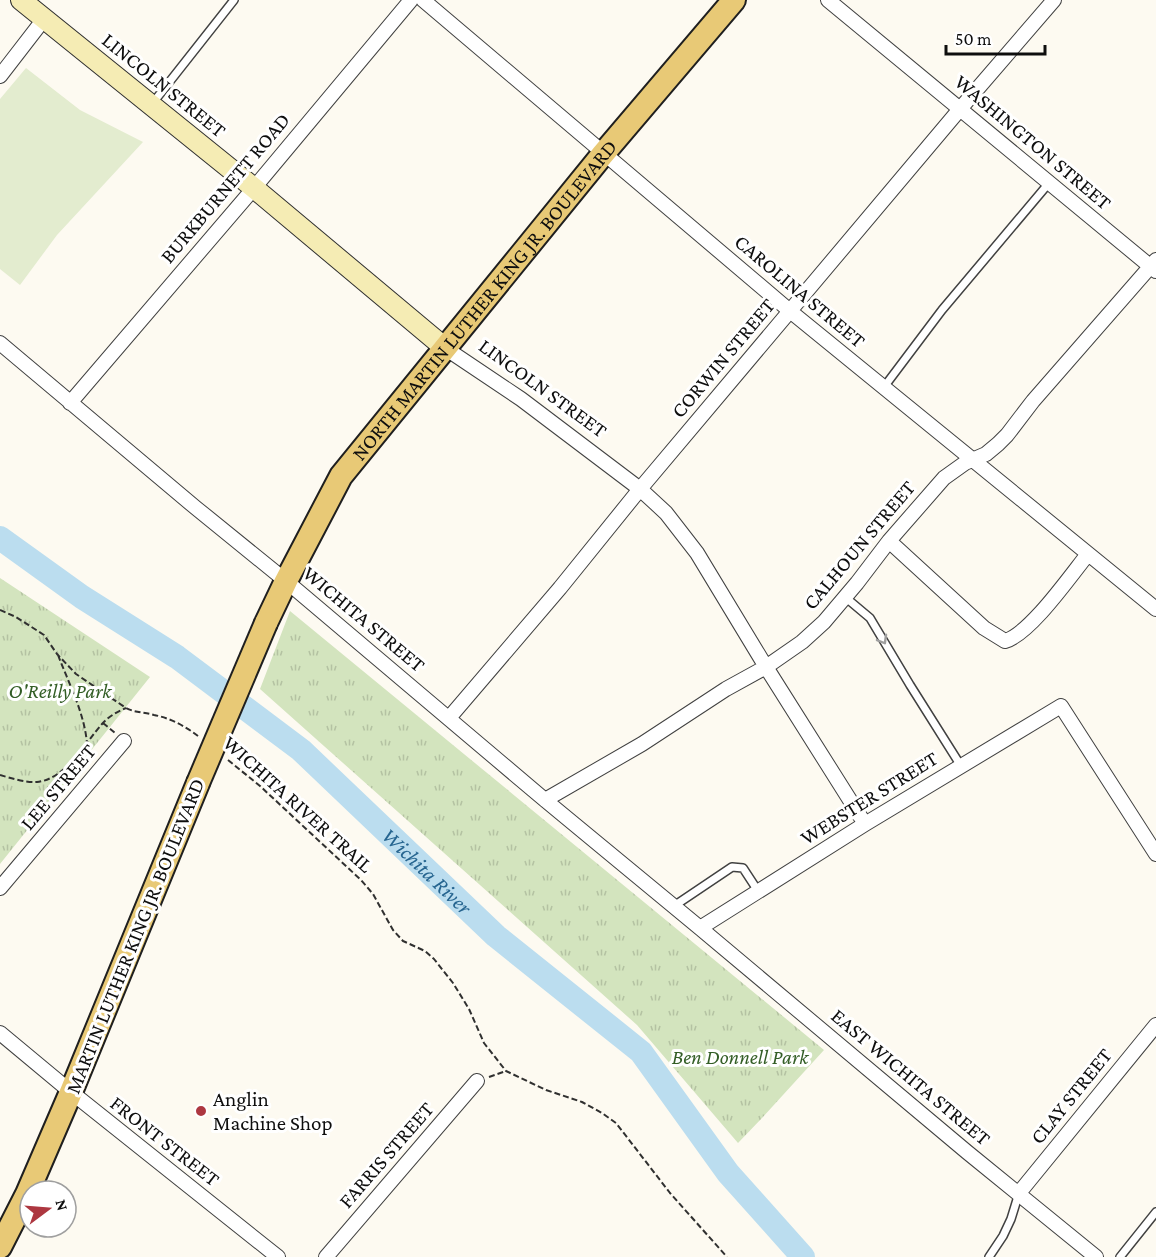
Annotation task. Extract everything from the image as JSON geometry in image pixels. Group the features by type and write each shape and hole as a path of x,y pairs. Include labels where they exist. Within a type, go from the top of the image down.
{"main road":[{"name":"LINCOLN STREET","path":"21,0 254,188 446,348"},
{"name":"NORTH MARTIN LUTHER KING JR. BOULEVARD","path":"266,623 341,476 603,154 734,0"},
{"name":"MARTIN LUTHER KING JR. BOULEVARD","path":"0,1247 27,1194 71,1092 266,623"}],"street":[{"name":"BURKBURNETT ROAD","path":"69,403 254,188 411,0"},
{"name":"CAROLINA STREET","path":"423,0 790,311 1156,609"},
{"name":"WASHINGTON STREET","path":"828,0 1049,183 1154,266"},
{"name":"CORWIN STREET","path":"449,718 1054,0"},
{"path":"0,76 44,19"},
{"name":"CALHOUN STREET","path":"545,800 642,744 802,642 824,622 889,541 944,478 965,463 992,449 1007,435 1033,401 1154,266"},
{"name":"WICHITA STREET","path":"2,346 700,928"},
{"name":"LINCOLN STREET","path":"446,348 521,399 640,489 666,513 691,543 865,824"},
{"path":"889,541 984,628 1005,641 1013,639 1029,626 1088,554"},
{"name":"WEBSTER STREET","path":"700,928 865,824 1061,706 1156,854"},
{"name":"LEE STREET","path":"0,888 124,741"},
{"name":"EAST WICHITA STREET","path":"700,928 1096,1257"},
{"name":"CLAY STREET","path":"1019,1193 1156,1025"},
{"name":"FRONT STREET","path":"0,1033 278,1257"},
{"name":"FARRIS STREET","path":"326,1257 477,1081"}],"lane":[{"path":"151,106 234,0"},
{"path":"884,387 942,310 1049,183"},
{"path":"845,597 870,618 961,766"},
{"path":"674,906 732,867 743,868 758,891"},
{"path":"989,1257 1004,1236 1019,1193"},
{"path":"1120,1257 1156,1212"}],"path":[{"name":"WICHITA RIVER TRAIL","path":"0,610 16,617 44,635 57,654 76,674 126,708 169,719 205,741"},
{"path":"57,654 81,712 86,727 87,743"},
{"path":"0,775 11,779 37,782 58,775 103,723 113,714 126,708"},
{"name":"WICHITA RIVER TRAIL","path":"223,756 260,786 362,880 373,894 393,930 403,940 425,951 434,959 470,1009 484,1043 506,1071 546,1090 582,1102 616,1123 670,1193 727,1257"},
{"path":"477,1081 506,1071"}],"green space":[{"path":"26,68 80,110 143,142 57,235 20,285 0,269 0,99"},
{"name":"O'Reilly Park","path":"0,578 150,677 0,864"},
{"name":"Ben Donnell Park","path":"290,611 824,1050 738,1143 637,1025 260,689"}],"waterway":[{"name":"Wichita River","path":"0,538 82,597 177,657 301,750 496,936 641,1052 728,1173 803,1257"}],"place":[{"name":"Anglin Machine Shop","path":"201,1111"}]}
